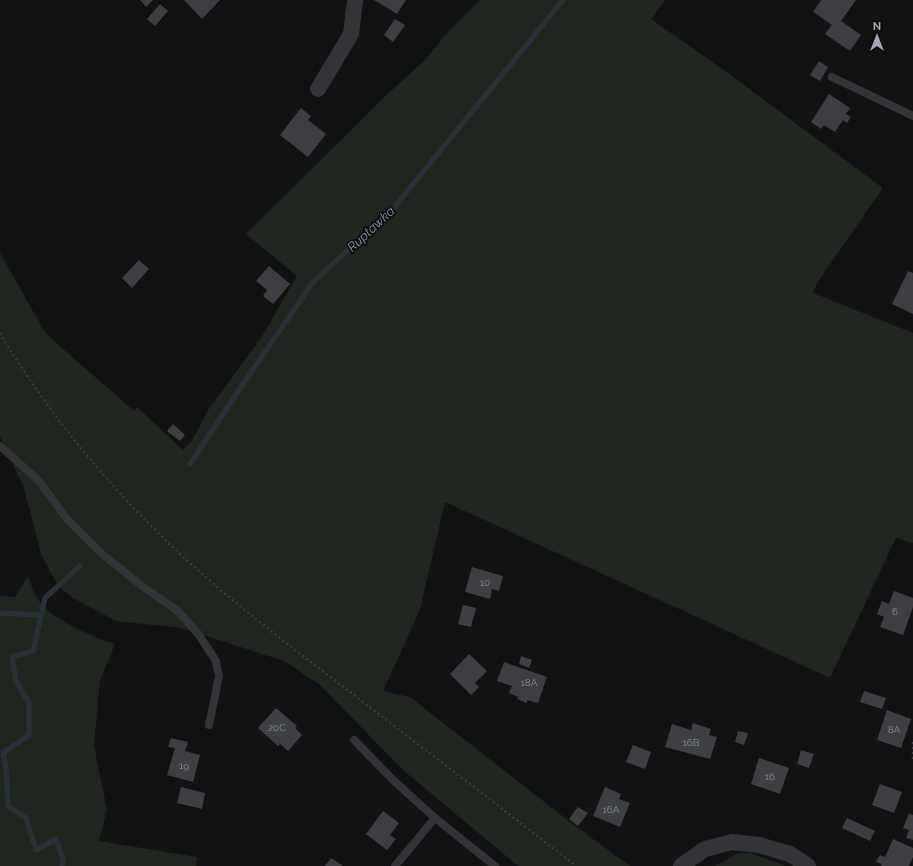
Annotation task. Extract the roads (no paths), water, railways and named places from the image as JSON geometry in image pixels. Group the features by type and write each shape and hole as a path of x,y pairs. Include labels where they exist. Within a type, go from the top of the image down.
{"street":[{"path":"318,90 352,34 354,0"},
{"path":"681,866 705,849 732,842 759,845 790,854 808,866"}],"lane":[{"path":"832,77 913,116"},
{"path":"0,446 39,481 66,518 101,553 142,586 178,611 199,635 216,661 219,676 209,725"},
{"path":"354,740 393,780 435,818 495,866"},
{"path":"396,866 435,818"}],"waterway":[{"name":"Ruptawka","path":"190,464 313,282 392,210 563,0"},
{"name":"Ruptawka","path":"62,866 63,859 56,839 36,850 26,818 8,806 6,767 3,753 29,735 29,703 16,681 12,657 33,651 45,598 80,566"},
{"path":"0,613 41,615"}]}
